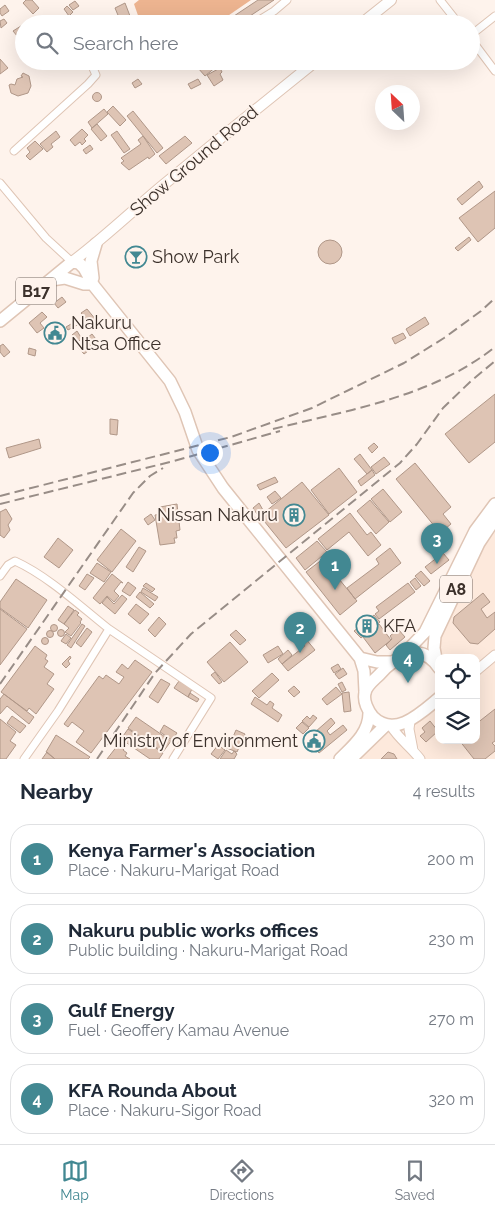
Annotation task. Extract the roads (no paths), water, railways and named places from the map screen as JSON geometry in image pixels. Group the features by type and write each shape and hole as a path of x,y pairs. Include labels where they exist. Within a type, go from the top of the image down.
{"main road":[{"path":"372,15 390,0"},
{"name":"Show Ground Road","path":"72,262 305,70"},
{"path":"49,280 65,278 84,284 93,284 92,261 96,244"},
{"name":"B17","path":"0,321 72,262 79,263 84,268 93,284 170,381 185,412 200,454 222,488 360,658 364,671 365,692"},
{"name":"A8","path":"365,692 369,684 425,632 475,531 495,504"},
{"name":"A8","path":"435,654 435,636 479,543 495,519"},
{"name":"A8","path":"398,659 416,653 424,654 435,663"},
{"path":"360,658 376,662 398,659"},
{"path":"340,759 356,743 368,727 369,713 365,692"},
{"path":"369,713 376,720 388,725 403,724 410,721 438,699"},
{"path":"351,759 388,725"}],"street":[{"path":"268,15 287,0"},
{"path":"440,0 452,15"},
{"path":"480,28 495,16"},
{"path":"480,51 495,71"},
{"path":"14,151 88,84 96,75 94,70"},
{"path":"0,183 46,238 72,262"},
{"path":"0,576 11,562 15,561 24,565 64,593 109,629 212,698 173,759"},
{"path":"24,759 58,711 109,629"},
{"path":"480,667 495,655"},
{"path":"410,721 408,729 413,750"},
{"path":"388,725 420,759"}],"railway":[{"path":"0,496 231,437 312,408 404,363 444,338 481,311 495,298"},
{"path":"273,429 360,408 417,390 470,364 495,347"},
{"path":"97,759 155,673 191,634 400,463 417,444 443,408 495,361"},
{"path":"0,504 174,461 280,431"},
{"path":"0,684 133,493 150,476 163,468"}],"place":[{"name":"Show Park","path":"136,257"},
{"name":"Nakuru Ntsa Office","path":"55,333"},
{"name":"Nissan Nakuru","path":"294,515"},
{"name":"Gulf Energy","path":"437,564"},
{"name":"Kenya Farmer's Association","path":"335,590"},
{"name":"KFA","path":"367,626"},
{"name":"Nakuru public works offices","path":"300,653"},
{"name":"KFA Rounda About","path":"408,683"},
{"name":"Ministry of Environment","path":"314,741"}]}
